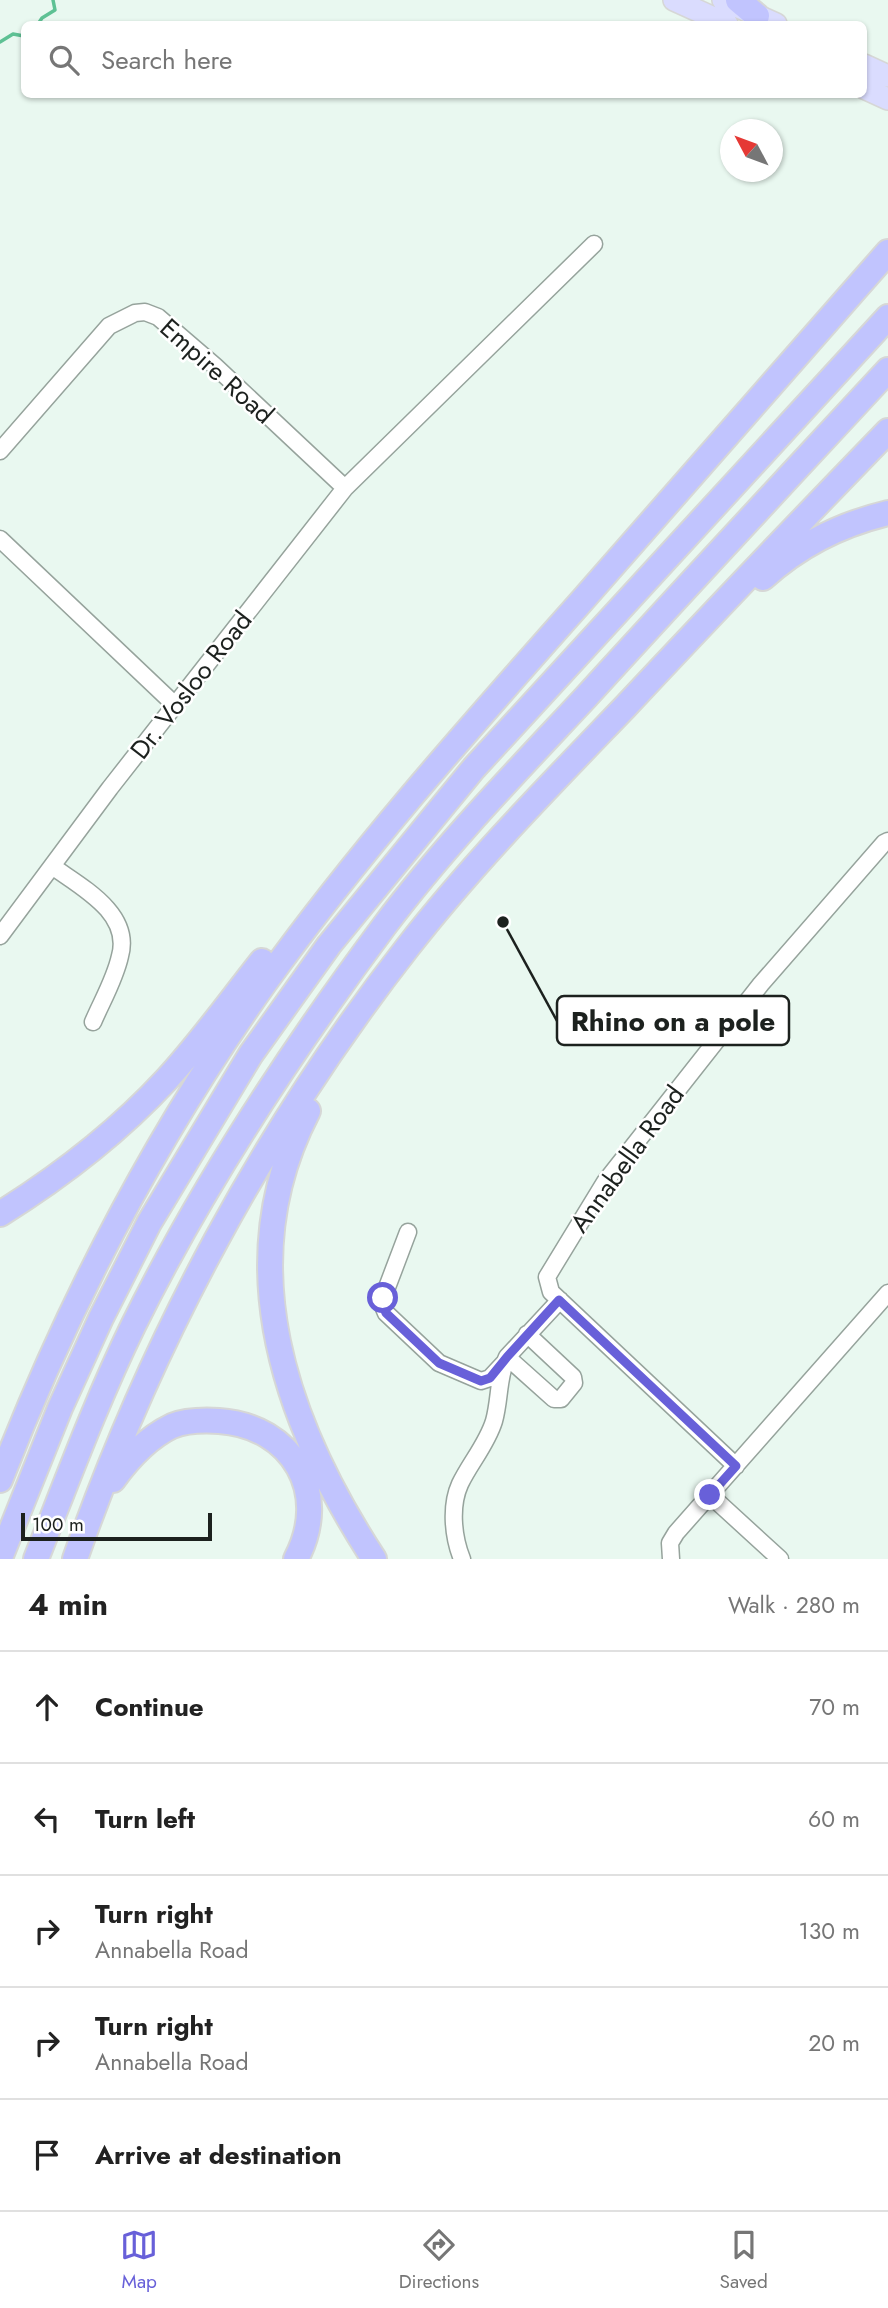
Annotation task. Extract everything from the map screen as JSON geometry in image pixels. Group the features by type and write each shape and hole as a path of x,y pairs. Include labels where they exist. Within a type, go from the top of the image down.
{"highway":[{"path":"738,0 766,20"},
{"path":"830,318 888,243"},
{"path":"0,1480 68,1321 155,1153 265,982 446,754 888,252"},
{"path":"3,1549 60,1408 149,1223 251,1054 313,967 474,768 888,317"},
{"path":"36,1559 100,1396 134,1325 186,1227 246,1125 307,1032 387,923 457,836 888,370"},
{"path":"75,1559 92,1509 145,1382 203,1265 312,1079 406,949 487,851 888,431"},
{"path":"645,686 768,573 796,553 850,524 888,513"},
{"path":"0,1214 57,1177 99,1144 160,1086 391,806 424,770 446,754"},
{"path":"374,1559 328,1481 287,1385 276,1343 272,1312 270,1248 283,1171 299,1127 406,949"},
{"path":"92,1509 126,1462 147,1441 160,1433 174,1425 190,1421 235,1422 273,1438 300,1469 310,1499 309,1526 296,1559"}],"main road":[{"path":"674,0 720,21"},
{"path":"723,0 766,20"},
{"path":"867,67 888,76"},
{"path":"867,90 888,99"}],"street":[{"name":"Dr. Vosloo Road","path":"0,936 175,705 345,488 594,244"},
{"name":"Empire Road","path":"0,451 109,326 126,316 145,312 158,317 215,366 345,488"},
{"path":"0,539 175,705"},
{"name":"Annabella Road","path":"736,1466 551,1292 547,1277 550,1268 605,1182 761,984 888,841"},
{"path":"52,866 100,901 118,927 121,955 93,1022"},
{"path":"408,1232 383,1298 383,1306 386,1313 447,1368 481,1381 490,1378 559,1300"},
{"path":"671,1559 669,1548 673,1538 888,1293"},
{"path":"505,1360 554,1399 561,1399 574,1383 573,1377 527,1334"},
{"path":"462,1559 453,1520 459,1487 492,1426 499,1403 505,1360"},
{"path":"710,1495 780,1559"}],"waterway":[{"path":"40,21 55,10 53,0"},
{"path":"0,42 13,34 21,35"}],"place":[{"name":"Rhino on a pole","path":"503,922"}],"route":[{"path":"383,1298 386,1313 439,1363 481,1381 490,1378 559,1300 736,1466 710,1495"}]}
